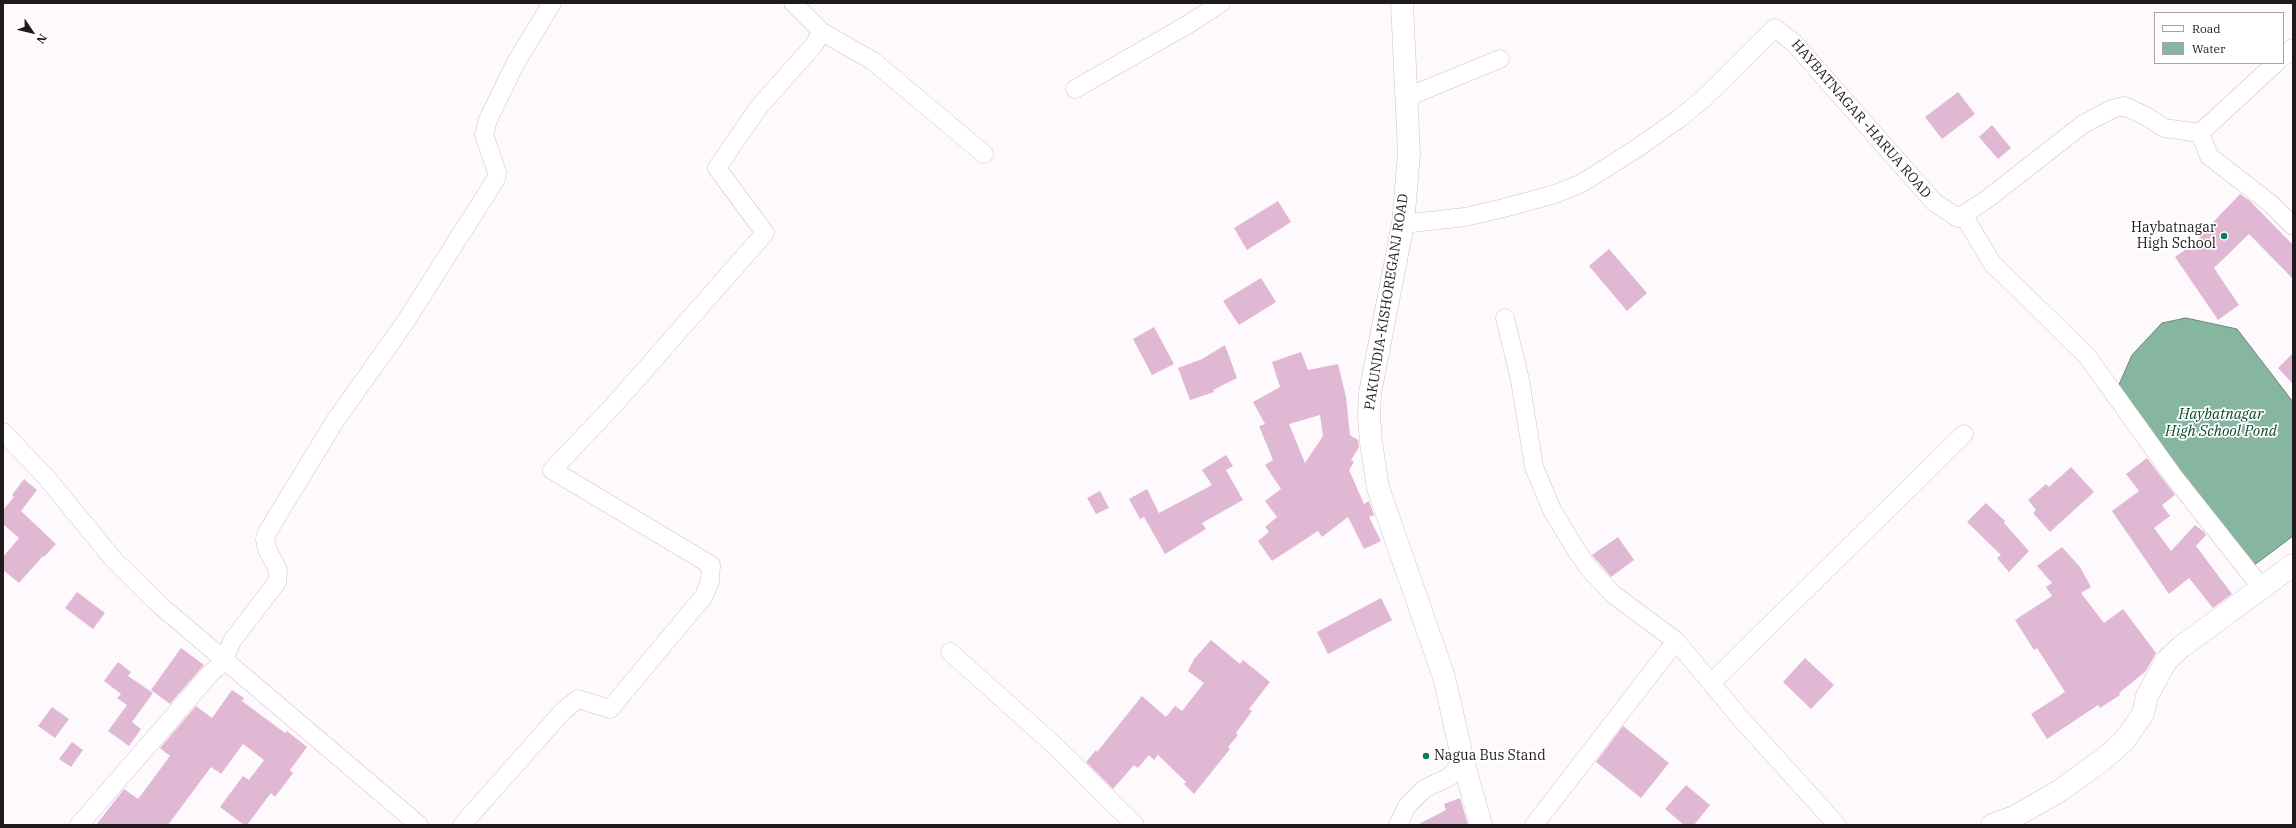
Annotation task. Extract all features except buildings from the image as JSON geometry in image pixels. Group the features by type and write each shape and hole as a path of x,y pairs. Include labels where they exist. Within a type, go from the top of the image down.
{"main road":[{"name":"PAKUNDIA-KISHOREGANJ ROAD","path":"1402,3 1409,154 1403,224 1370,393 1369,416 1371,442 1378,488 1444,678 1463,761 1481,825"},
{"path":"1992,825 2014,817 2061,790 2105,758 2124,741 2143,714 2147,696 2166,661 2181,647 2261,586 2293,565"}],"street":[{"path":"79,825 191,696 224,661 232,641 278,578 278,570 267,549 265,539 268,532 335,421 404,324 496,179 497,172 484,135 488,120 515,64 552,3"},
{"path":"793,3 822,32 873,61 984,154"},
{"path":"1075,88 1187,25 1221,3"},
{"name":"HAYBATNAGAR -HARUA ROAD","path":"1403,224 1465,217 1555,194 1582,183 1636,149 1686,113 1704,98 1776,28 1794,43 1934,202 1958,218 1964,216"},
{"path":"462,825 566,708 578,699 610,709 704,596 710,581 710,565 552,470 618,400 765,233 717,168 758,108 813,46 822,32"},
{"path":"2284,56 2293,48"},
{"path":"1407,97 1500,59"},
{"path":"2200,133 2275,64"},
{"path":"2200,133 2164,128 2139,112 2124,106 2117,107 2082,125 1964,216 1992,263 2087,356 2174,477 2261,586"},
{"path":"2200,133 2209,156 2271,204 2293,226"},
{"path":"1505,318 1520,380 1534,467 1552,510 1578,554 1609,591 1676,641 1712,682 1742,720 1837,825"},
{"path":"3,432 46,477 114,560 162,607 224,661 420,825"},
{"path":"1712,682 1964,434"},
{"path":"1534,825 1676,641"},
{"path":"950,652 1053,744 1135,825"},
{"path":"1398,825 1406,806 1424,789 1449,777 1463,761"}],"water":[{"name":"Haybatnagar High School Pond","path":"2186,318 2237,329 2293,402 2293,536 2245,572 2114,396 2132,355 2162,323"}],"place":[{"name":"Haybatnagar High School","path":"2224,236"},
{"name":"Nagua Bus Stand","path":"1426,756"}]}
